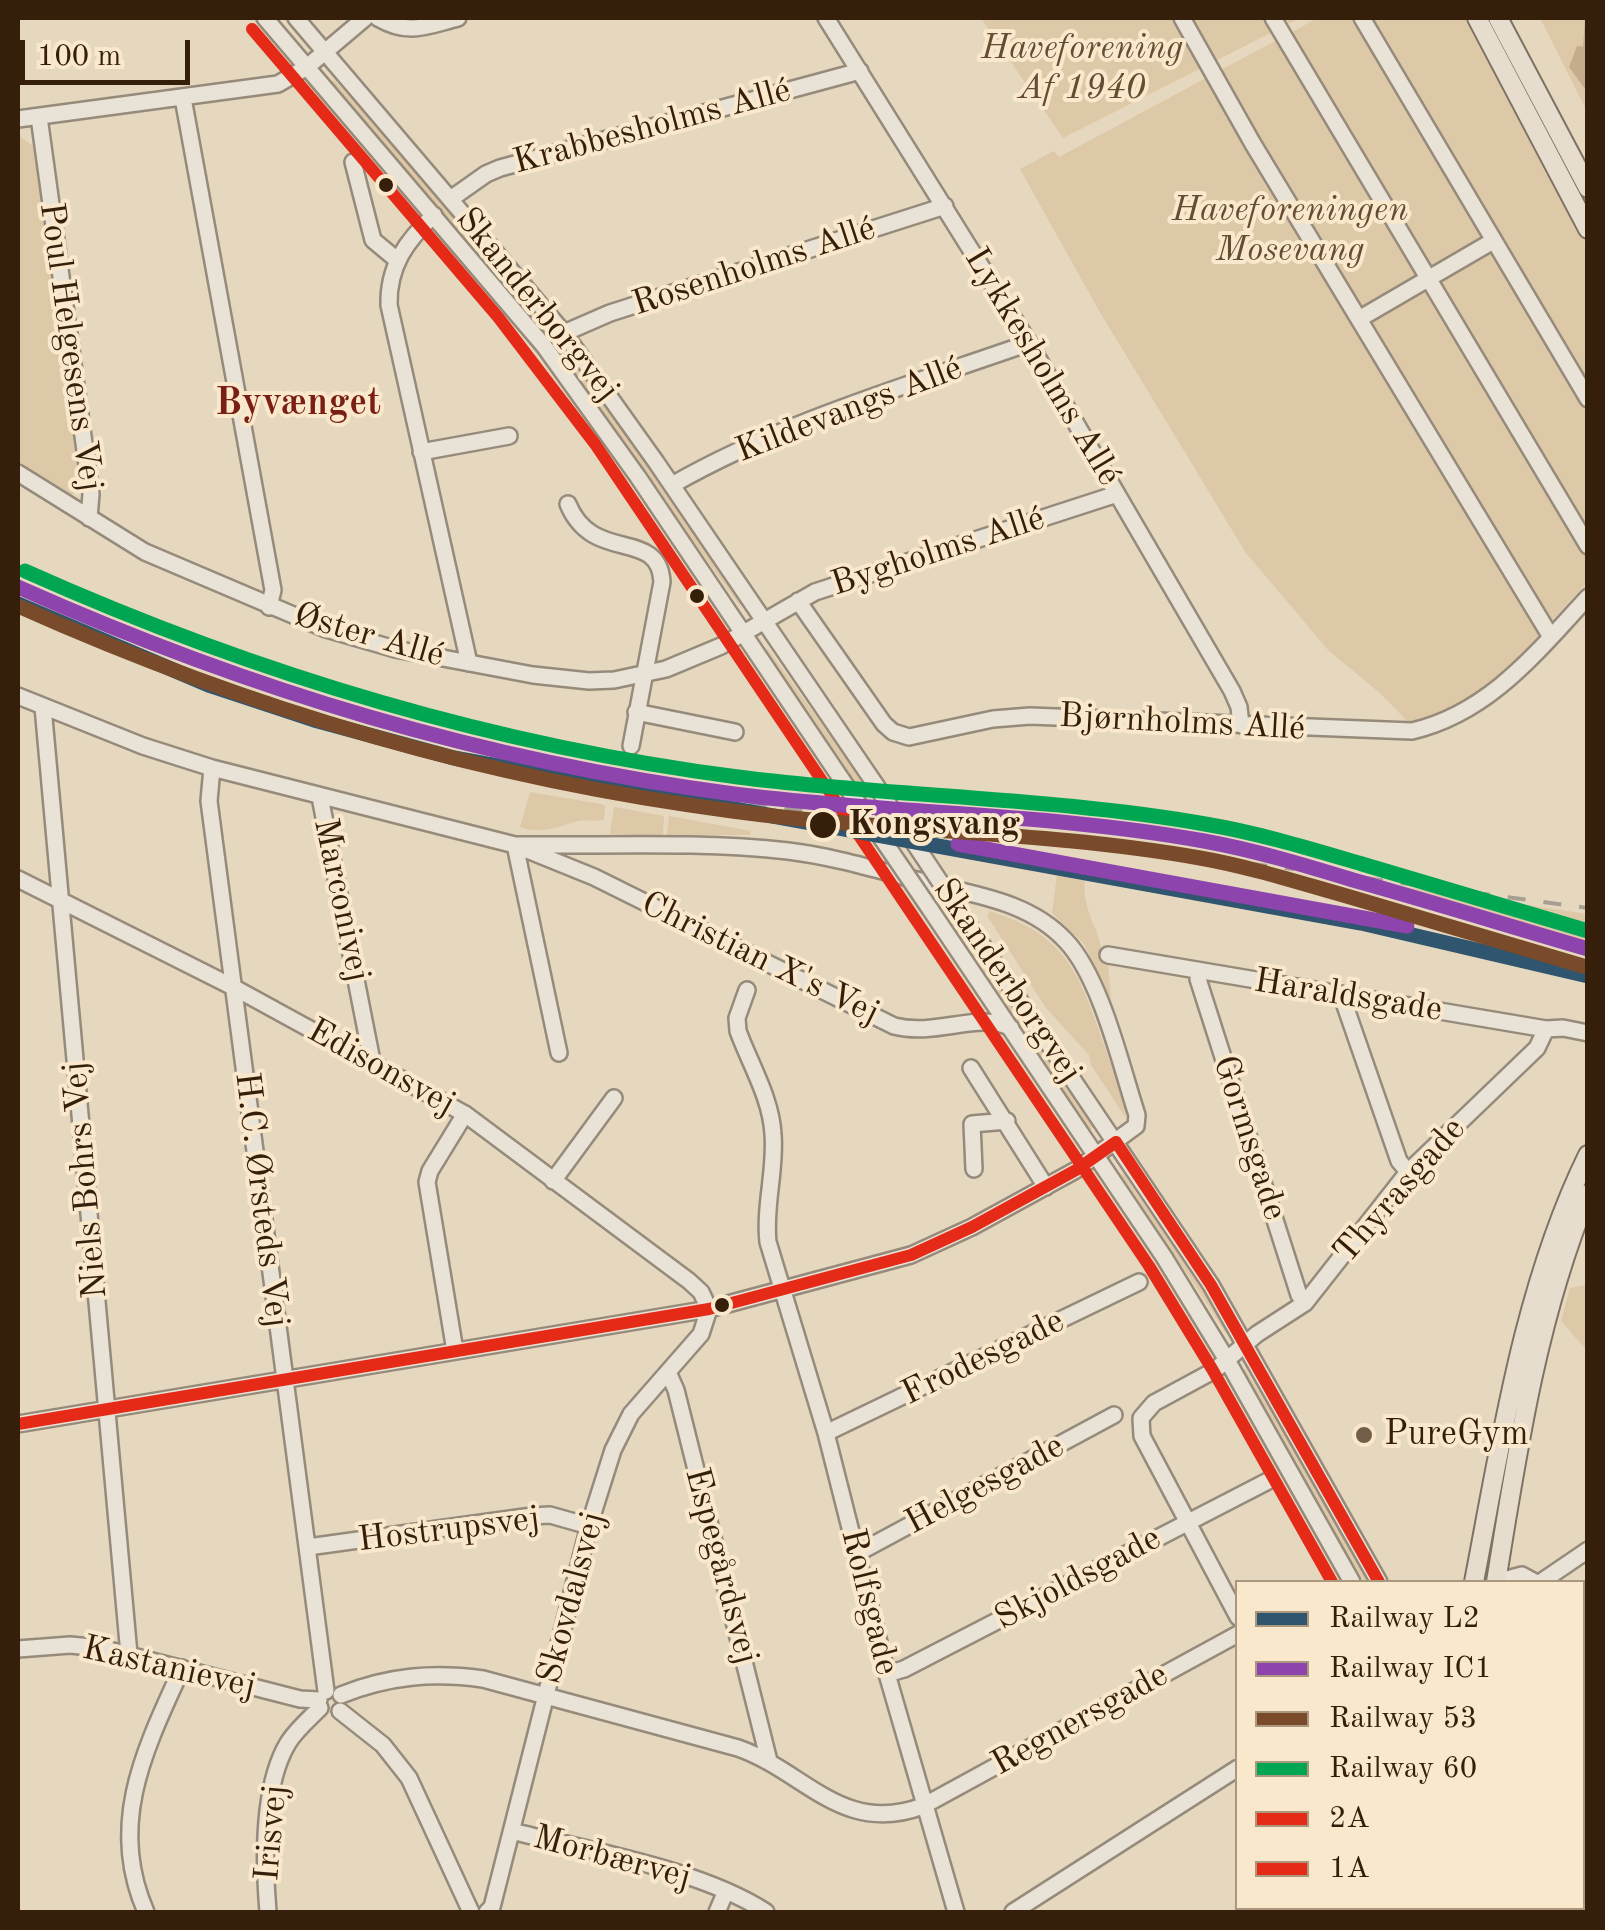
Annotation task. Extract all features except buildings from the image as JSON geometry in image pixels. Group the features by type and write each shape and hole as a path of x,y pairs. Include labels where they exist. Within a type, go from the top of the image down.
{"main road":[{"path":"1478,18 1588,229"},
{"path":"1498,18 1588,188"},
{"path":"1546,154 1588,219"},
{"path":"1474,1580 1510,1399 1539,1285 1570,1194 1588,1155"},
{"path":"1496,1580 1556,1282 1588,1194"}],"street":[{"name":"Skanderborgvej","path":"265,18 566,374 1097,1156 1227,1360 1351,1580"},
{"name":"Skanderborgvej","path":"296,18 564,333 672,485 1211,1286 1378,1580"},
{"path":"18,119 268,87 307,67 365,18"},
{"path":"378,18 408,30 458,18"},
{"name":"Lykkesholms Allé","path":"826,18 1029,343 1232,692 1241,725"},
{"path":"1182,18 1551,637"},
{"path":"1362,18 1588,399"},
{"path":"1276,24 1588,546"},
{"name":"Krabbesholms Allé","path":"452,198 500,168 860,71"},
{"path":"183,98 273,590 269,607"},
{"name":"Poul Helgesens Vej","path":"39,117 92,494 90,518"},
{"path":"353,162 374,240 397,260"},
{"name":"Rosenholms Allé","path":"564,333 610,312 945,206"},
{"path":"434,215 397,260 388,305 469,663"},
{"path":"1359,319 1493,241"},
{"name":"Kildevangs Allé","path":"672,485 726,456 811,422 1029,343"},
{"path":"421,452 509,436"},
{"name":"Øster Allé","path":"18,473 145,552 269,607 394,649 589,680 642,676 693,660 743,633"},
{"name":"Bygholms Allé","path":"764,621 815,592 1117,494"},
{"path":"568,504 587,533 654,556 661,566 662,582 630,746"},
{"name":"Bjørnholms Allé","path":"798,601 884,724 902,736 1030,716 1387,732 1421,729 1466,711 1490,695 1514,676 1588,598"},
{"path":"743,633 764,621"},
{"name":"Christian X's Vej","path":"18,696 143,746 212,768 515,845 594,877 894,1026 922,1031 993,1021 1011,1028"},
{"name":"Niels Bohrs Vej","path":"43,707 130,1654"},
{"path":"636,712 735,732"},
{"name":"H.C. Ørsteds Vej","path":"212,768 209,801 329,1701"},
{"name":"Marconivej","path":"320,797 372,1046 372,1062"},
{"path":"515,845 559,1053"},
{"name":"Christian X's Vej","path":"515,845 716,846 791,852 987,897 1022,910 1068,942 1098,998 1137,1116 1134,1130 1116,1142"},
{"name":"Edisonsvej","path":"18,879 234,987 465,1114 689,1282 701,1292 709,1309"},
{"name":"Haraldsgade","path":"1108,955 1588,1033"},
{"name":"Gormsgade","path":"1199,972 1299,1295 1305,1303"},
{"name":"Rolfsgade","path":"747,990 737,1018 738,1031 772,1122 768,1242 826,1433 887,1674 956,1912"},
{"path":"1342,994 1399,1161 1408,1172"},
{"name":"Thyrasgade","path":"1246,1344 1305,1303 1408,1172 1536,1048 1546,1029"},
{"path":"971,1068 1046,1187"},
{"path":"553,1181 614,1098"},
{"path":"456,1352 427,1182 465,1114"},
{"path":"974,1169 972,1124 1007,1121"},
{"path":"18,1424 709,1309 785,1290 911,1255 1046,1187 1116,1142"},
{"name":"Frodesgade","path":"826,1433 1139,1282"},
{"name":"Skovdalsvej","path":"487,1912 492,1907 590,1526 622,1429 701,1334 709,1309"},
{"path":"1235,1612 1142,1436 1141,1418 1154,1403 1215,1370 1246,1344"},
{"name":"Espegårdsvej","path":"668,1372 681,1409 770,1761"},
{"name":"Helgesgade","path":"856,1554 1114,1415"},
{"name":"Skjoldsgade","path":"887,1674 904,1669 1268,1481"},
{"name":"Hostrupsvej","path":"308,1547 532,1516 550,1516 590,1526"},
{"path":"1533,1580 1588,1550"},
{"name":"Regnersgade","path":"923,1806 1235,1636"},
{"name":"Kastanievej","path":"18,1649 70,1645 130,1654 300,1699 329,1701 369,1684 425,1675 482,1679 738,1748 770,1761 815,1794 860,1812 901,1814 923,1806"},
{"path":"146,1912 130,1870 128,1834 132,1804 151,1737 182,1668"},
{"path":"329,1701 382,1746 409,1778 471,1912"},
{"name":"Irisvej","path":"268,1912 265,1876 273,1785 281,1756 290,1738 329,1701"},
{"path":"1013,1912 1235,1770"},
{"name":"Morbærvej","path":"512,1830 695,1879 766,1912"},
{"path":"718,1912 726,1891"}],"green space":[{"name":"Haveforening Af 1940","path":"981,18 1300,18 1063,138"},
{"name":"Haveforeningen Mosevang","path":"1318,18 1357,18 1587,411 1587,525 1574,534 1587,557 1587,582 1502,675 1448,711 1408,722 1329,651 1246,553 1098,309 1020,169 1054,151 1059,157"},
{"path":"1371,18 1467,18 1587,246 1587,387"},
{"path":"1540,18 1587,18 1587,111"},
{"path":"334,80 402,153 557,335 744,603 740,606 549,341 330,83"},
{"path":"18,135 33,146 82,487 72,495 18,461"},
{"path":"768,649 868,789 861,794 764,651"},
{"path":"530,792 601,804 605,806 604,820 581,820 543,830 520,827"},
{"path":"614,807 664,816 663,836 610,834"},
{"path":"669,816 751,831 750,835 667,835"},
{"path":"1057,875 1085,881 1086,902 1102,960 1108,962 1111,1000 1084,944 1052,913"},
{"path":"1392,885 1587,914 1587,943"},
{"path":"943,907 950,908 1095,1127 1089,1130 942,913"},
{"path":"989,911 1038,933 1068,963 1088,1002 1121,1093 1126,1118 1091,1065 1089,1055 1046,1008 988,917"},
{"path":"1123,1173 1229,1330 1225,1332 1132,1195 1119,1175"},
{"path":"1587,1285 1584,1347 1561,1321 1570,1288"},
{"path":"1245,1369 1309,1470 1370,1580 1364,1580 1346,1555 1242,1371"},
{"path":"1296,1910 1397,1910 1397,1912"}],"shaded area":[{"path":"1577,46 1587,47 1585,89 1569,67"}],"waterway":[{"path":"1585,47 1587,18"}],"railway":[{"path":"713,800 1294,869"},
{"path":"1365,878 1588,908"}],"rail line":[{"name":"60","path":"25,571 111,608 285,673 464,725 554,746 738,777 1089,808 1205,824 1304,847 1588,931"},
{"name":"IC1","path":"18,587 192,658 280,689 368,717 549,762 734,794 1028,819 1204,841 1298,863 1588,949"},
{"name":"L2","path":"18,604 211,686 314,720 454,758 1361,923 1588,976"},
{"name":"53","path":"18,606 191,677 279,707 368,735 548,780 732,811 1084,842 1200,858 1275,876 1583,966"},
{"name":"IC1","path":"958,844 1407,926"}],"transit line":[{"name":"1A","path":"252,29 498,317 595,444 1149,1266 1331,1580"},
{"name":"2A","path":"1116,1142 1211,1285 1378,1580"},
{"name":"2A","path":"18,1424 709,1309 911,1255 972,1227 1076,1170 1116,1142"}],"place":[{"name":"Kongsvang","path":"823,825"},
{"name":"PureGym","path":"1364,1435"}],"district":[{"name":"Byvænget","path":"298,404"}]}
